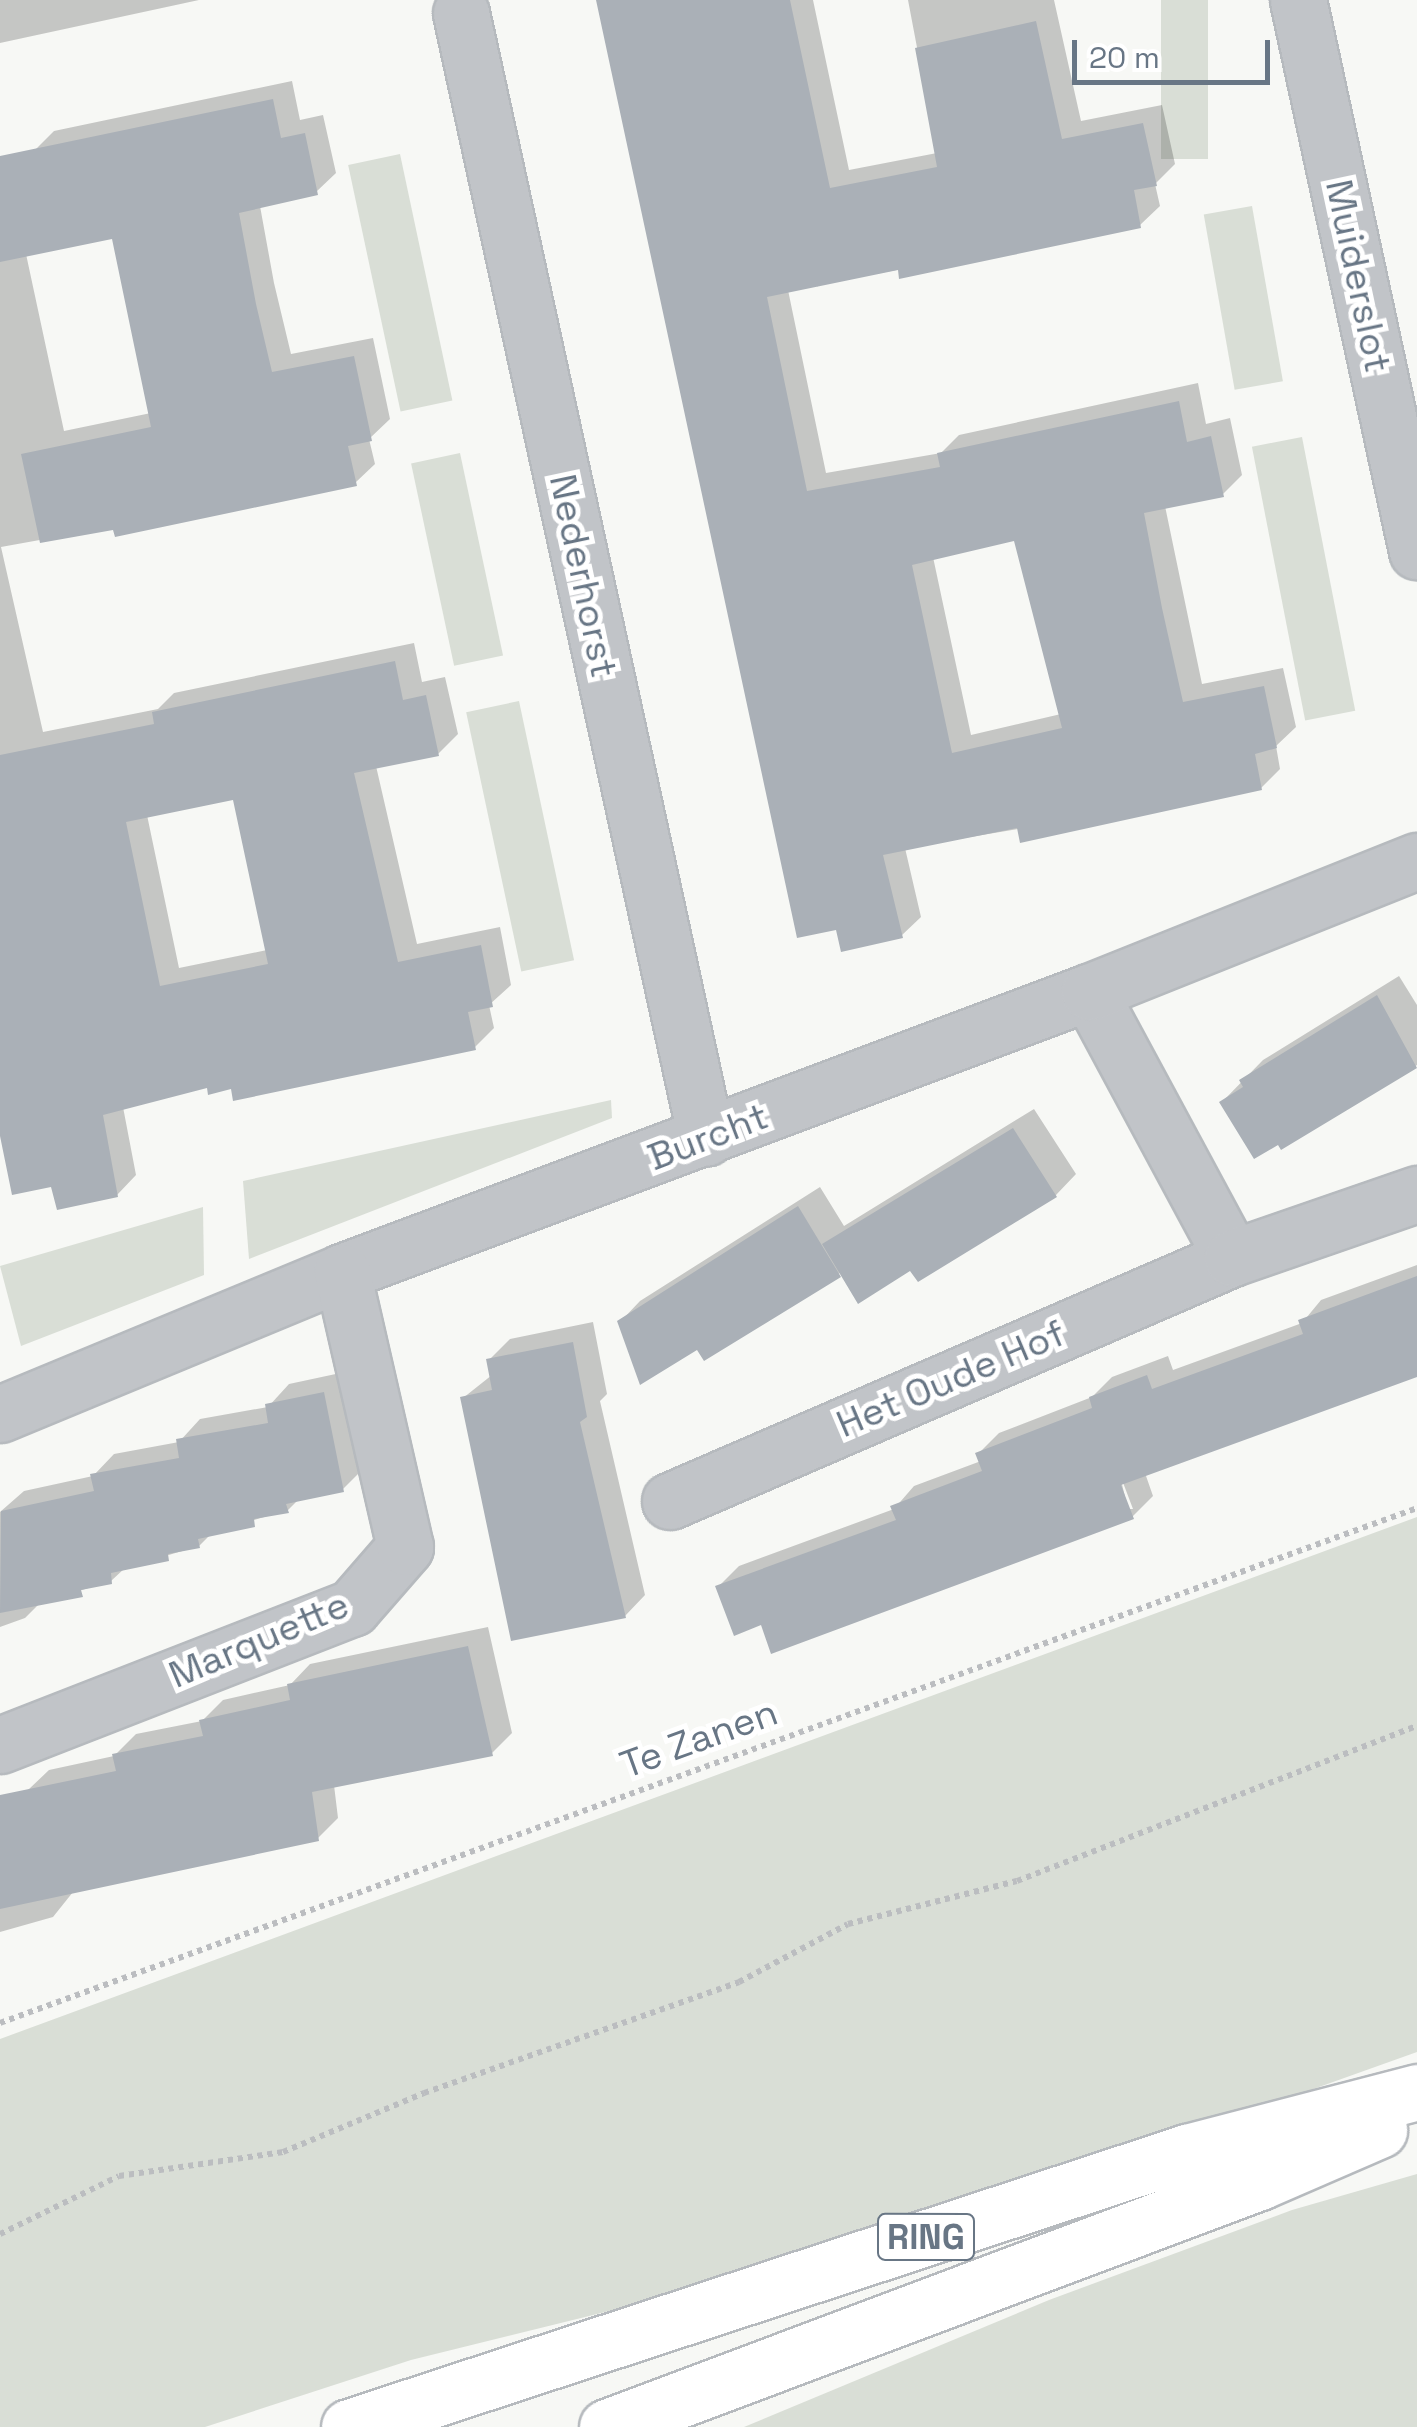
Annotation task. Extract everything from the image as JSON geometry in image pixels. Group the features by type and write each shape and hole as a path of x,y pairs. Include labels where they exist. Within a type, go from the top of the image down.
{"main road":[{"name":"RING","path":"349,2427 1187,2152 1417,2092"},
{"name":"RING","path":"607,2427 1258,2182 1417,2114"}],"street":[{"name":"Muiderslot","path":"1298,0 1417,552"},
{"name":"Nederhorst","path":"461,13 706,1138"},
{"name":"Burcht","path":"0,1414 342,1272 1089,992 1417,860"},
{"path":"1089,992 1232,1258"},
{"name":"Het Oude Hof","path":"670,1500 1232,1258 1417,1194"},
{"name":"Marquette","path":"0,1745 352,1608 405,1547 342,1272"}],"path":[{"name":"Te Zanen","path":"0,2023 1417,1508"},
{"path":"0,2234 119,2176 283,2152 424,2093 739,1982 848,1924 1018,1881 1417,1726"}],"shaded area":[{"path":"1161,0 1208,0 1208,159 1161,159"},
{"path":"400,154 452,400 401,412 348,165"},
{"path":"1252,206 1283,381 1235,390 1204,215"},
{"path":"1302,437 1355,711 1305,721 1252,447"},
{"path":"460,453 503,655 454,666 411,463"},
{"path":"519,701 574,960 521,971 466,712"},
{"path":"611,1100 612,1118 249,1259 243,1181"},
{"path":"203,1207 204,1275 21,1346 0,1266"},
{"path":"1417,1517 1417,2052 1148,2148 727,2282 411,2360 205,2427 0,2427 0,2039"},
{"path":"1417,2174 1417,2427 744,2427 1049,2300 1292,2210"}],"building":[{"path":"596,0 790,0 830,188 937,167 915,48 1036,21 1062,139 1143,123 1157,186 1134,190 1141,228 899,279 898,270 767,297 807,491 940,467 937,453 1179,401 1187,442 1211,436 1224,497 1144,513 1183,702 1264,686 1277,748 1255,754 1262,790 1020,843 1017,828 883,855 903,938 841,952 836,930 797,938","holes":["1014,541 1062,728 952,753 912,565"]},
{"path":"273,99 281,138 305,133 318,195 239,213 256,304 272,372 354,356 372,441 348,446 357,486 115,537 113,530 40,543 21,454 151,427 112,239 0,262 0,156"},
{"path":"395,661 403,700 426,695 439,756 354,773 398,962 481,945 493,1007 468,1012 476,1050 233,1101 231,1089 208,1095 207,1088 103,1115 118,1197 57,1210 51,1187 12,1195 0,1136 0,755 154,724 152,712","holes":["233,800 268,964 160,986 126,822"]},
{"path":"1377,995 1417,1068 1281,1150 1278,1145 1254,1159 1219,1102 1243,1087 1239,1080"},
{"path":"1013,1128 1057,1197 918,1282 910,1271 858,1304 822,1244"},
{"path":"798,1206 841,1277 704,1361 697,1350 640,1385 617,1321"},
{"path":"1417,1276 1417,1377 1121,1485 1134,1519 771,1654 761,1625 734,1636 715,1586 896,1520 890,1506 982,1471 975,1453 1092,1408 1089,1397 1147,1375 1152,1389 1303,1334 1298,1320"},
{"path":"573,1342 587,1417 580,1422 626,1618 511,1641 460,1397 492,1390 486,1359"},
{"path":"324,1392 344,1492 286,1504 289,1513 254,1519 255,1527 198,1539 200,1548 168,1554 169,1561 111,1573 112,1584 81,1590 83,1597 0,1613 1,1511 94,1491 90,1474 179,1458 176,1439 268,1423 265,1404"},
{"path":"468,1646 493,1756 312,1792 319,1841 0,1909 0,1795 116,1771 112,1754 203,1736 199,1720 290,1700 287,1684"}]}
